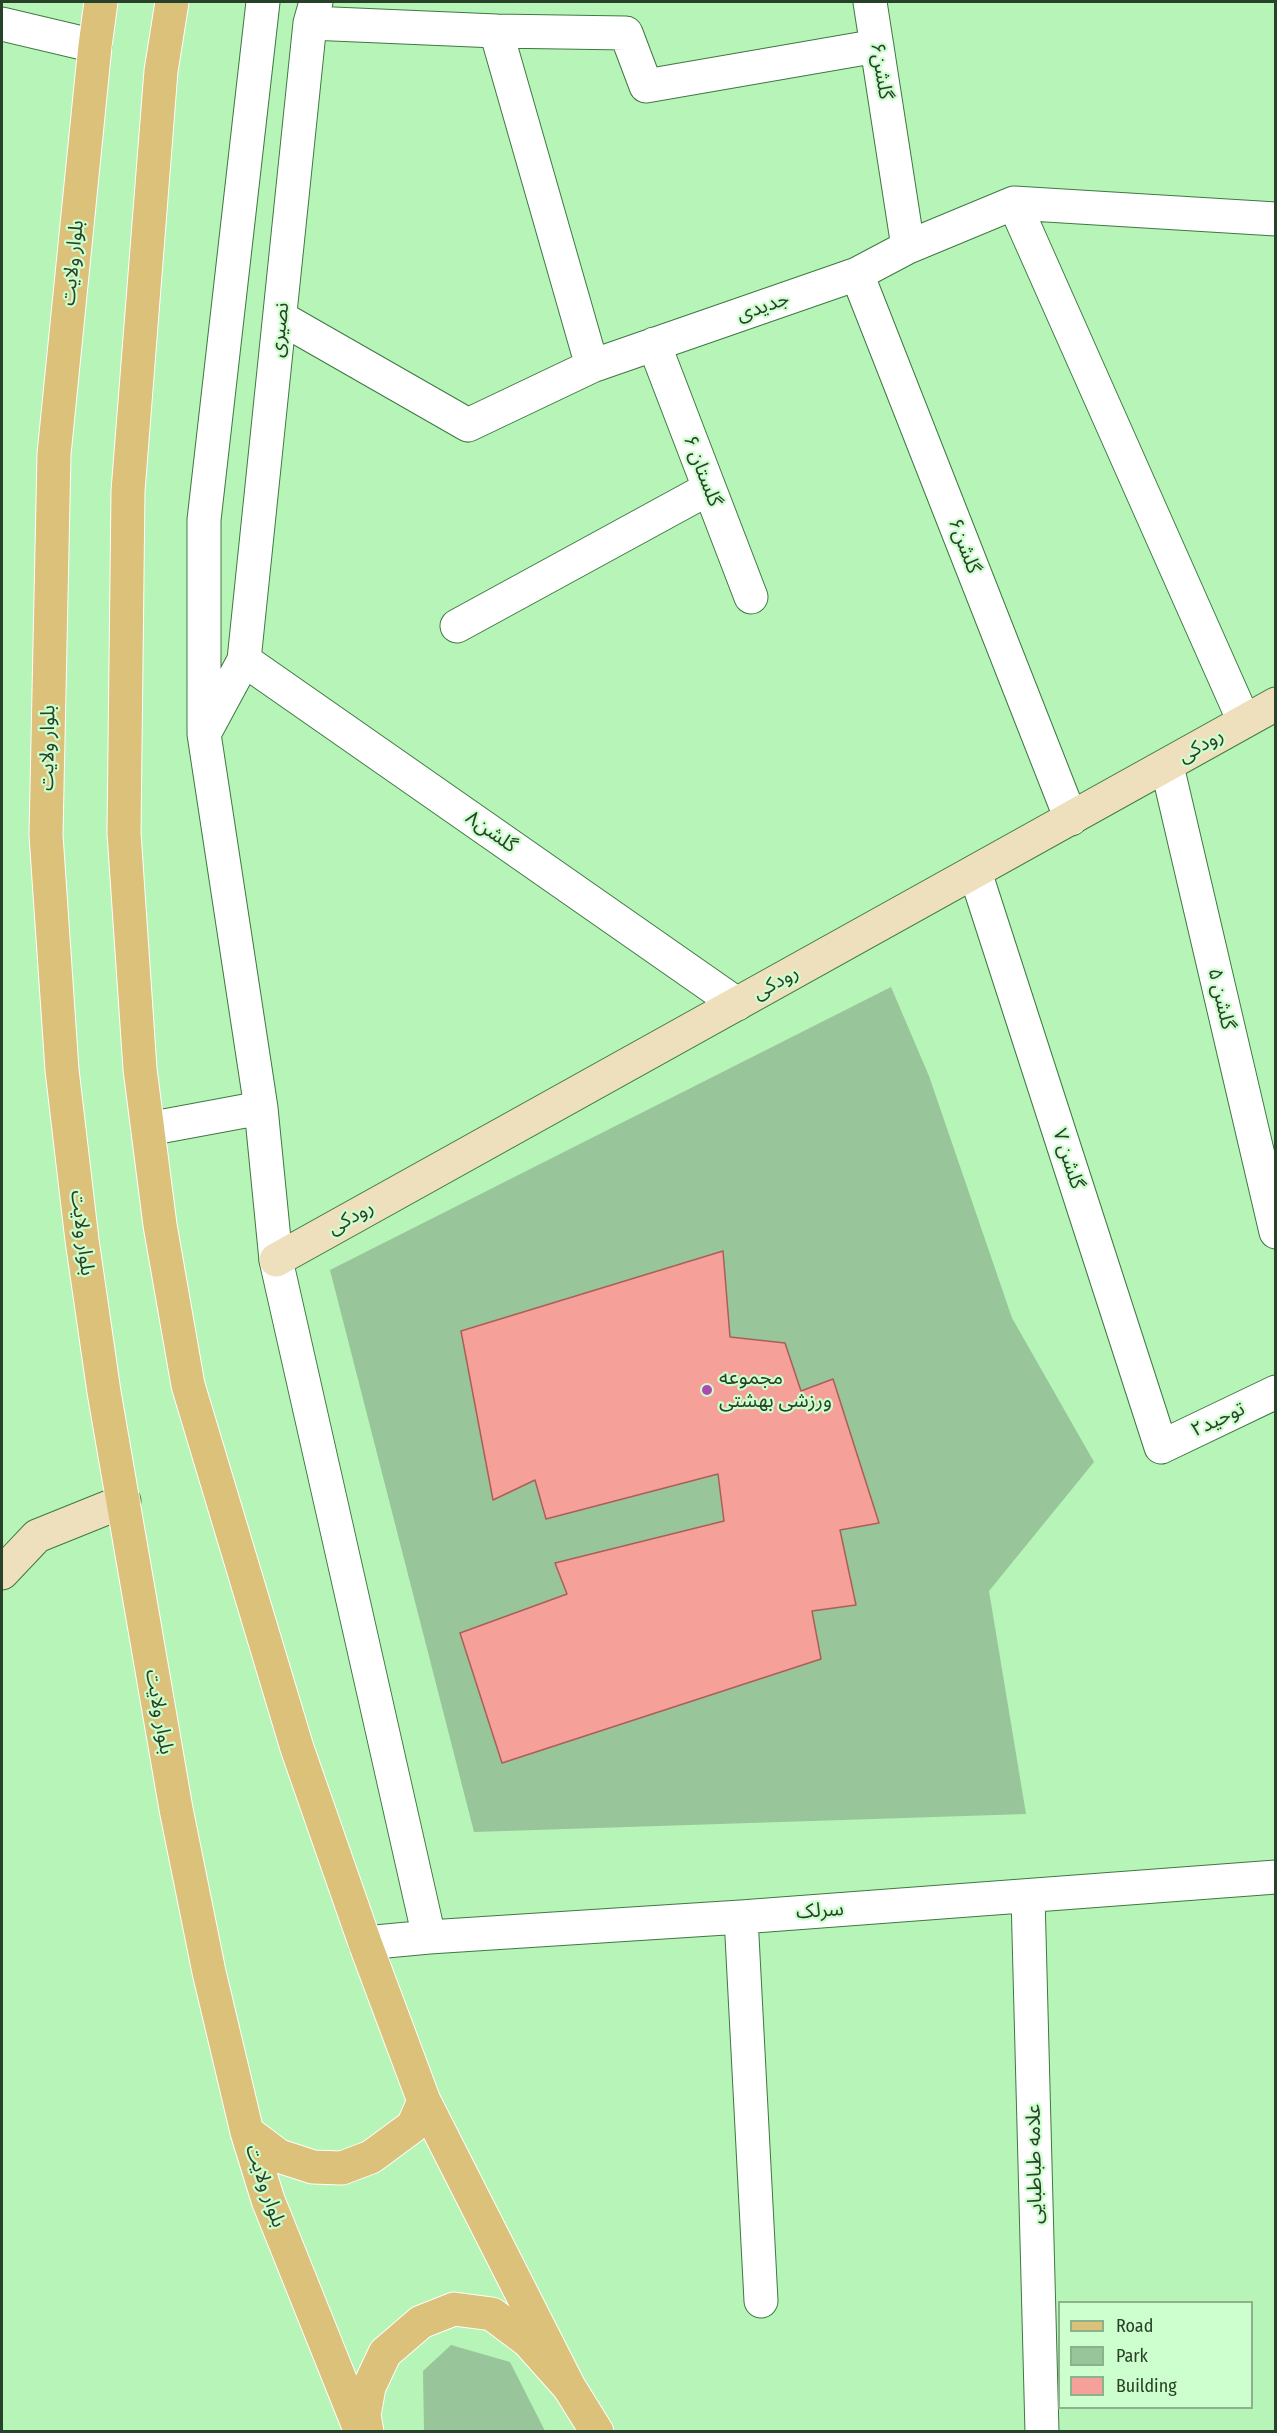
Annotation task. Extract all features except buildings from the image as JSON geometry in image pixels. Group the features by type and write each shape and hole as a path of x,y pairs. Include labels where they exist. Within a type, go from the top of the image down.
{"main road":[{"name":"بلوار ولایت","path":"101,2 54,454 46,835 62,1070 82,1240 104,1392 176,1809 209,1972 247,2132 268,2200 361,2432"},
{"path":"172,2 161,71 128,491 124,833 140,1069 160,1225 188,1385 297,1748 365,1943 424,2101 569,2387 597,2432"},
{"path":"247,2132 279,2156 313,2167 342,2168 371,2157 413,2126 424,2101"},
{"path":"367,2432 364,2415 369,2387 385,2354 421,2322 454,2309 492,2314 528,2341 569,2387"}],"street":[{"path":"263,2 204,520 204,734 261,1108 276,1260 429,1937"},
{"name":"گلشن۶","path":"870,2 908,247"},
{"path":"313,12 496,31 626,33 646,86 877,46"},
{"name":"نصیری","path":"244,660 313,12"},
{"path":"2,24 95,46"},
{"path":"496,31 592,366"},
{"path":"1014,203 1244,721"},
{"name":"جدیدی","path":"281,318 468,425 592,366 857,274 908,247 1014,203 1275,219"},
{"name":"گلشن۶","path":"857,274 1071,819"},
{"name":"گلستان ۶","path":"654,344 751,597"},
{"path":"457,626 708,489"},
{"path":"204,734 244,660"},
{"name":"گلشن۸","path":"244,660 737,1004"},
{"name":"رودکی","path":"276,1260 1275,704"},
{"name":"گلشن ۵","path":"1167,766 1275,1232"},
{"name":"گلشن ۷","path":"975,872 1161,1447"},
{"path":"148,1129 261,1108"},
{"name":"توحید۲","path":"1161,1447 1275,1392"},
{"path":"2,1573 37,1536 124,1501"},
{"name":"سرلک","path":"365,1943 1275,1877"},
{"name":"علامه طباطبایی","path":"1028,1896 1042,2432"},
{"path":"741,1917 761,2301"}],"green space":[{"name":"مجموعه ورزشی بهشتی","path":"891,987 929,1076 1012,1318 1094,1462 989,1591 1026,1814 474,1832 330,1270"},
{"path":"451,2345 510,2362 545,2431 424,2431 423,2371"}],"place":[{"name":"مجموعه ورزشی بهشتی","path":"707,1390"}]}
